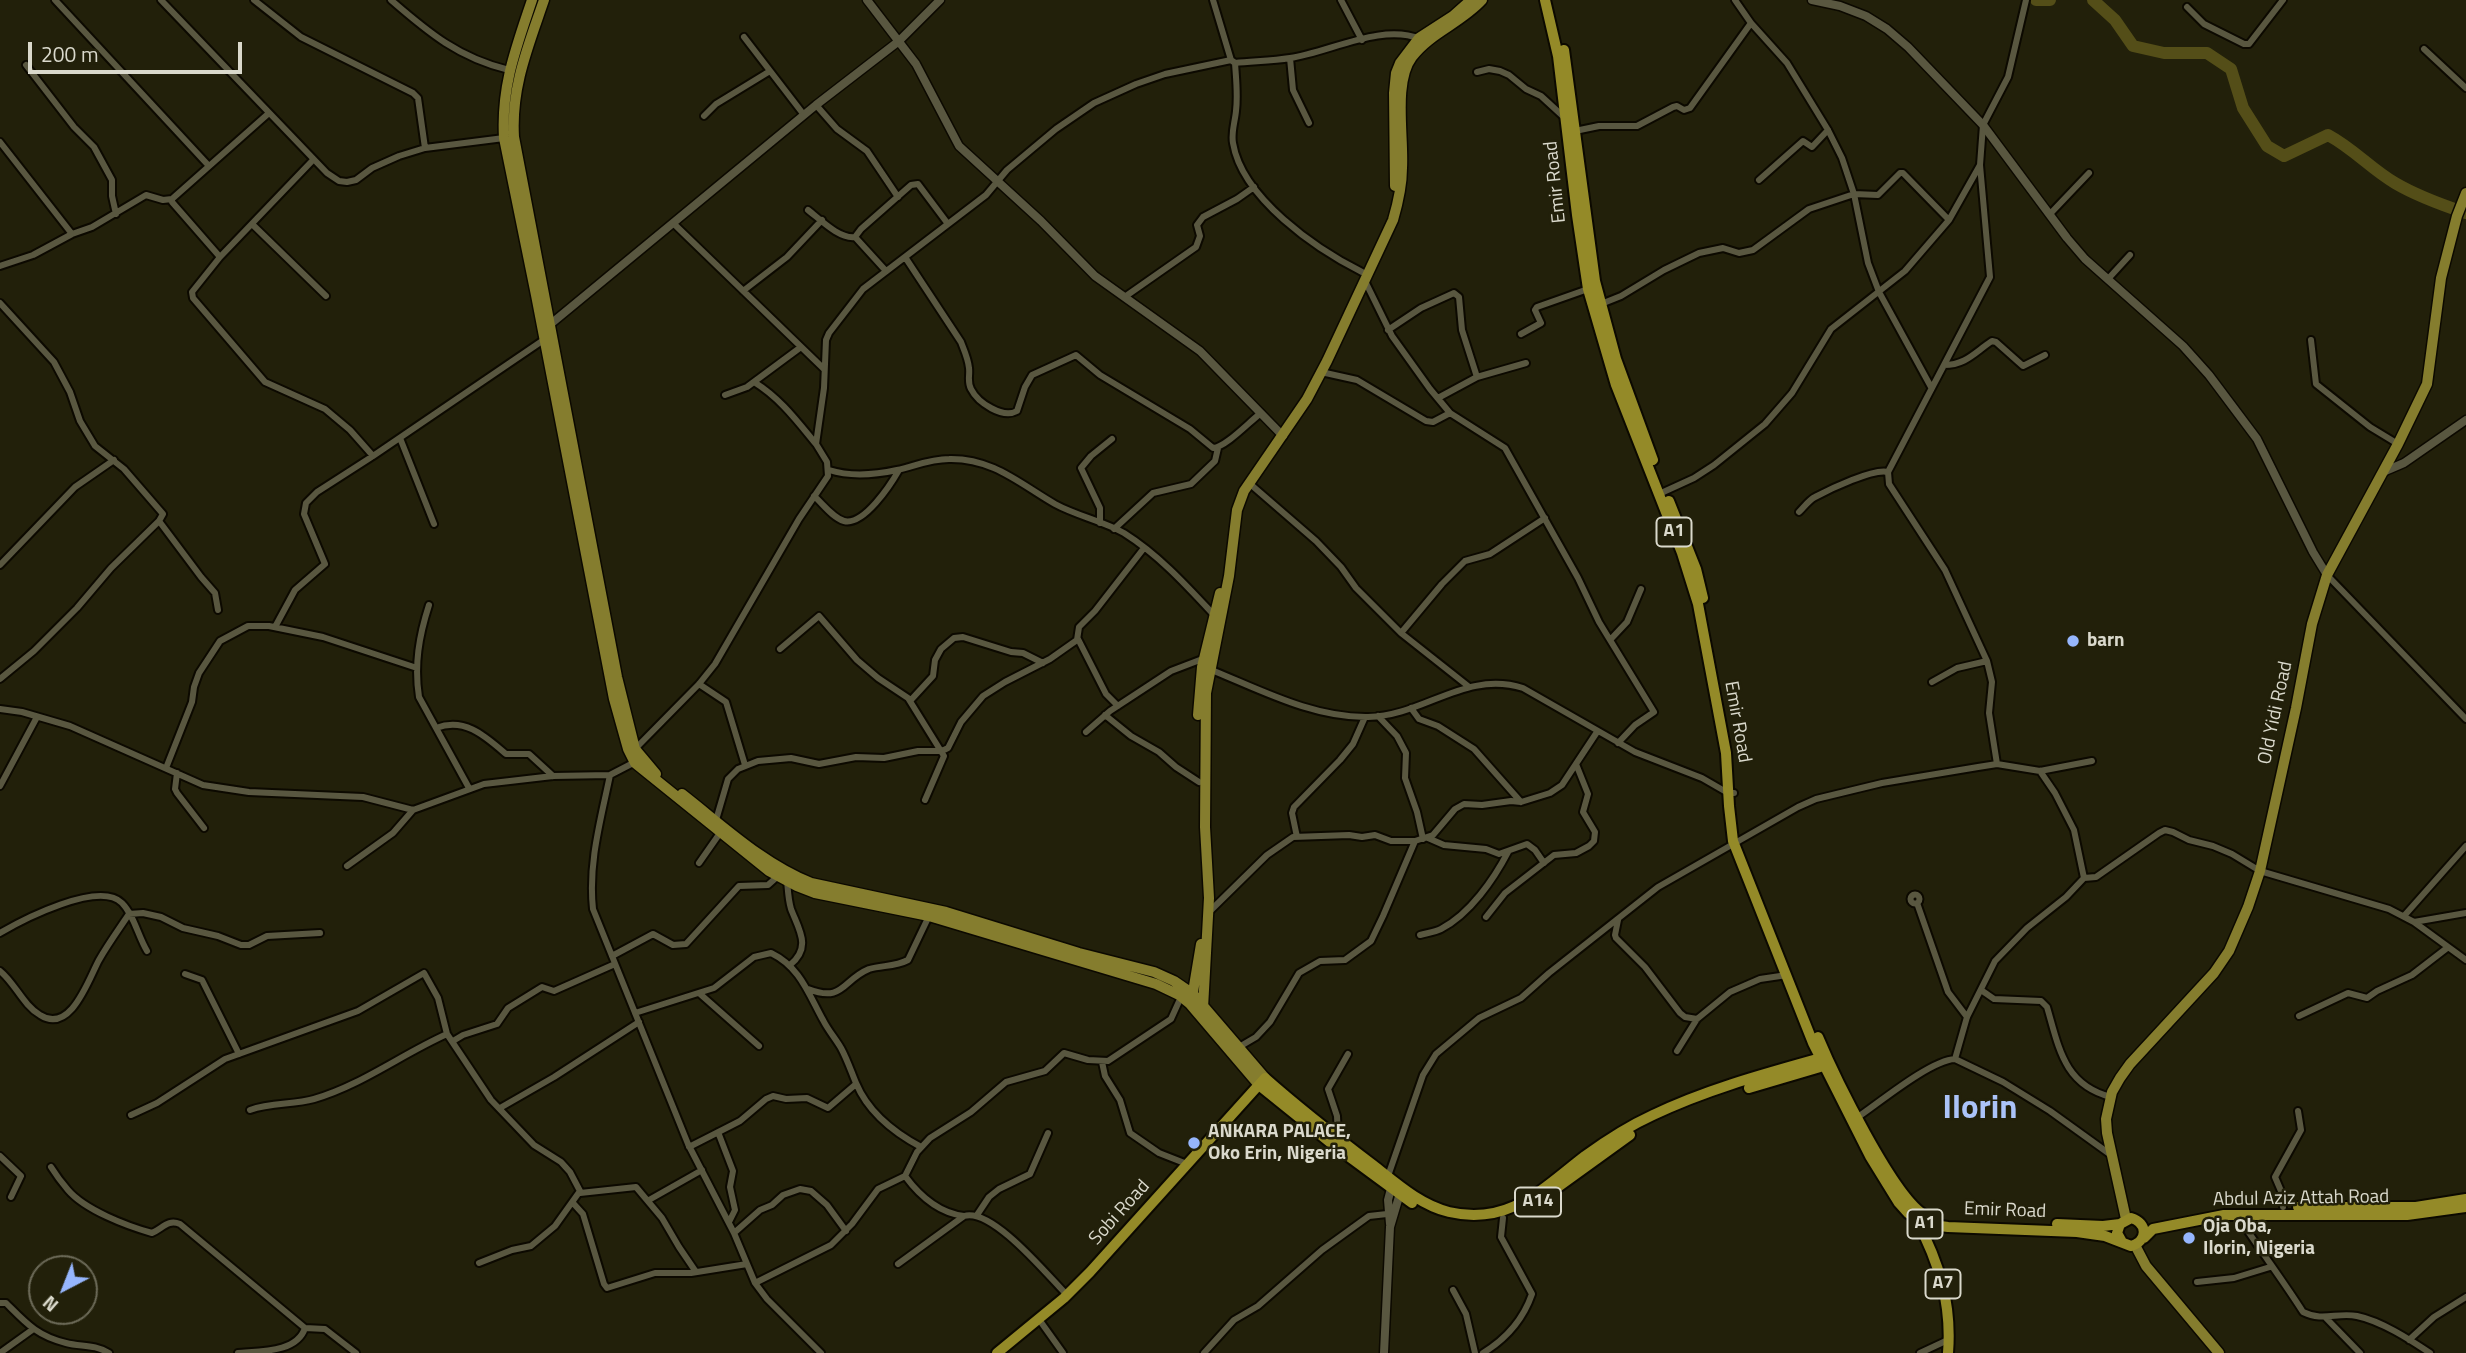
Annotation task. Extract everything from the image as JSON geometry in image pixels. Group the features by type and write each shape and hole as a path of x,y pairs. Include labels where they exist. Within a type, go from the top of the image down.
{"highway":[{"name":"Emir Road","path":"1545,0 1558,56 1588,289 1616,385 1662,493"},
{"name":"Emir Road","path":"1552,0 1566,64 1588,241 1601,304 1703,624 1726,752 1738,842 1787,975 1825,1061 1886,1184 1899,1203 1916,1219 1933,1226 2103,1226 2123,1222"},
{"name":"Emir Road","path":"1738,842 1825,1061 1908,1202 1921,1214 1938,1219 2052,1227 2122,1242"},
{"name":"A14","path":"1262,1081 1339,1139 1395,1186 1446,1212 1475,1215 1503,1211 1528,1200 1606,1141 1650,1116 1699,1096 1825,1061"},
{"name":"A14","path":"1262,1081 1309,1126 1395,1186 1445,1219 1474,1223 1519,1213 1545,1198 1605,1151 1654,1122 1694,1104 1825,1061"},
{"name":"Sobi Road","path":"997,1353 1067,1295 1262,1081"},
{"name":"Abdul Aziz Attah Road","path":"2138,1221 2161,1221 2222,1209 2416,1207 2465,1203"},
{"name":"Abdul Aziz Attah Road","path":"2139,1242 2152,1229 2207,1217 2237,1214 2407,1215 2465,1203"},
{"name":"A7","path":"1916,1219 1941,1277 1952,1338"},
{"path":"2138,1221 2144,1231 2139,1242 2122,1242 2117,1233 2123,1222 2138,1221"},
{"name":"A7","path":"1933,1226 1934,1239 1952,1299 1950,1353"}],"main road":[{"path":"532,0 509,70 503,114 504,138 566,417 603,627"},
{"path":"544,0 520,73 513,112 546,332 603,627 637,757 720,833 783,878 815,893 929,916 1156,984 1188,998"},
{"path":"1188,998 1202,936 1198,692 1229,576 1237,510 1249,483 1321,372 1387,218 1395,185 1396,73 1405,55 1471,0"},
{"path":"1422,41 1460,21 1482,0"},
{"name":"Old Yidi Road","path":"2123,1222 2106,1119 2112,1091 2130,1064 2214,973 2228,951 2248,907 2260,871 2312,624 2327,575 2399,444 2427,384 2441,278 2460,205 2466,192"},
{"path":"1262,1081 1202,1010 1209,912 1204,717 1206,665 1234,499 1250,471 1281,434 1364,276"},
{"path":"637,757 769,861 791,875 811,883 946,912 1079,953 1154,972 1174,981 1239,1047 1262,1081"},
{"path":"2139,1242 2146,1266 2219,1353"}],"street":[{"path":"55,0 209,166"},
{"path":"161,0 313,160 339,181 356,180 388,160 425,148 504,138"},
{"path":"254,0 301,37 413,93 418,98 420,107 425,148"},
{"path":"391,0 456,51 485,64 509,70"},
{"path":"867,0 922,73 954,141 1041,221 1083,265 1200,351 1281,434"},
{"path":"275,627 295,590 325,564 304,514 306,503 317,492 373,457 546,332 816,105 900,41 940,0"},
{"path":"1213,0 1233,61 1236,111 1233,145 1254,187 1271,208 1313,244 1364,276 1388,330 1450,413 1505,448 1599,622 1654,712 1635,725 1618,743"},
{"path":"1341,0 1362,40"},
{"path":"1735,0 1751,23 1787,63 1828,130 1842,158 1854,194 1868,263 1879,292 1931,387"},
{"path":"1812,0 1853,11 1887,29 1908,47 1983,125 2076,249 2183,346 2233,404 2257,439 2327,575 2466,719"},
{"path":"2187,7 2204,24 2249,44 2283,0"},
{"path":"1997,764 1989,713 1992,682 1987,661 1945,570 1889,484 1888,471 1990,277 1980,165 1983,125 2008,78 2026,3"},
{"path":"1576,131 1599,126 1637,126 1673,107 1684,110 1690,108 1751,23"},
{"path":"816,444 829,333 863,289 986,195 997,181 1056,129 1094,103 1165,74 1233,61 1290,58 1395,34 1422,41"},
{"path":"744,37 804,115"},
{"path":"2424,49 2466,88"},
{"path":"1290,58 1293,90 1309,122"},
{"path":"26,65 74,128 94,147 112,180 116,214"},
{"path":"1477,72 1489,69 1509,75 1526,89 1541,96 1566,120"},
{"path":"704,116 716,104 770,71"},
{"path":"816,105 837,129 867,151 898,197"},
{"path":"0,266 33,255 72,234 92,228 146,195 172,200 269,113"},
{"path":"1759,180 1798,144 1803,141 1812,147 1828,130"},
{"path":"0,142 72,234"},
{"path":"313,160 220,257 192,292 193,298 265,382 325,409 350,430 373,457"},
{"path":"1662,493 1714,465 1765,424 1792,393 1831,328 1879,292 1922,254 1949,220 1980,165"},
{"path":"1601,304 1621,296 1699,253 1723,248 1739,253 1753,250 1809,209 1854,194 1878,195 1903,173 1949,220"},
{"path":"2050,214 2089,173"},
{"path":"855,237 911,185 918,184 948,224"},
{"path":"1126,296 1196,247 1200,236 1197,225 1203,217 1254,187"},
{"path":"172,200 220,257"},
{"path":"808,210 843,236 855,237 886,271"},
{"path":"743,291 787,257 822,220"},
{"path":"673,223 824,369"},
{"path":"252,224 326,296"},
{"path":"2108,279 2130,255"},
{"path":"905,257 961,342 967,355 971,389 990,407 1013,414 1020,407 1025,387 1032,374 1076,355 1100,375 1190,429 1213,448 1218,448"},
{"path":"1521,334 1541,323 1535,310 1542,304 1588,289"},
{"path":"1388,330 1420,308 1454,293 1458,297 1462,330 1477,377"},
{"path":"0,303 54,362 70,392 80,421 96,446 114,460 163,514 111,568 78,608 34,651 0,679"},
{"path":"2311,340 2316,384 2370,427 2399,444"},
{"path":"1944,365 1965,361 1992,341 2023,366 2045,355"},
{"path":"725,395 754,382 801,347"},
{"path":"1438,398 1477,377 1526,363"},
{"path":"1321,372 1357,380 1426,421 1433,422 1450,413"},
{"path":"346,866 393,833 413,810 469,788 553,776 611,775 637,757 699,684 715,664 828,476 829,470 816,444 789,410 754,382"},
{"path":"1114,529 1153,493 1191,484 1215,461 1218,448 1261,413"},
{"path":"2382,472 2404,463 2466,421"},
{"path":"400,438 434,524"},
{"path":"1100,523 1100,509 1081,468 1112,439"},
{"path":"829,470 860,475 899,470 928,460 949,458 986,463 1057,505 1123,533 1180,577 1215,616"},
{"path":"0,565 75,486 114,460"},
{"path":"814,496 842,520 853,521 873,507 899,470"},
{"path":"1799,512 1814,497 1840,484 1865,477 1875,471 1888,471"},
{"path":"1249,483 1316,541 1341,567 1356,588 1401,633 1468,686"},
{"path":"1401,633 1441,584 1465,561 1490,554 1545,518"},
{"path":"159,521 215,593 218,610"},
{"path":"1118,706 1100,684 1078,639 1079,627 1095,611 1144,548"},
{"path":"1611,639 1627,622 1641,589"},
{"path":"429,605 421,630 417,668 419,697 469,788"},
{"path":"780,649 818,616 857,660 910,701 926,730 942,751 943,763 925,800"},
{"path":"166,768 192,702 199,673 220,641 248,626 275,627 323,636 417,668"},
{"path":"910,701 933,676 935,660 941,649 954,638 963,637 1011,652 1023,653 1043,663"},
{"path":"716,820 724,785 733,772 746,765 774,758 791,758 819,764 856,757 884,758 948,748 961,722 983,696 1043,663 1078,639"},
{"path":"1932,682 1957,668 1987,661"},
{"path":"1086,732 1105,715 1171,671 1206,665 1311,709 1366,717 1411,708 1468,686 1498,683 1523,688 1635,752 1702,778 1731,793"},
{"path":"699,684 726,702 746,765"},
{"path":"1411,708 1419,719 1444,730 1479,753 1521,802"},
{"path":"0,709 22,712 70,726 217,788 363,797 413,810"},
{"path":"1105,715 1199,782"},
{"path":"1378,716 1397,736 1406,752 1405,778 1425,839"},
{"path":"0,786 37,717"},
{"path":"1297,837 1292,813 1294,807 1353,744 1366,717"},
{"path":"436,728 456,724 478,731 506,754 529,754 553,776"},
{"path":"1425,839 1455,809 1464,804 1482,806 1530,801 1557,789 1597,732"},
{"path":"1390,1227 1387,1214 1423,1075 1436,1054 1479,1018 1521,998 1549,973 1679,873 1816,799 1882,783 1997,764 2040,771 2092,761"},
{"path":"1486,917 1505,893 1544,863 1560,853 1583,850 1596,837 1583,812 1588,794 1576,764"},
{"path":"2040,771 2074,830 2084,878"},
{"path":"177,773 175,789 204,828"},
{"path":"611,775 596,842 591,890 593,909 690,1147 729,1222 755,1283 767,1299 821,1353"},
{"path":"1955,1059 1967,1017 1995,961 2027,928 2066,897 2084,878 2096,877 2165,830 2213,846 2260,871 2389,909 2414,922 2466,960"},
{"path":"699,863 720,833"},
{"path":"1209,912 1267,855 1286,840 1297,837 1375,835 1391,841 1425,839 1456,847 1486,849 1499,854 1527,844 1544,863"},
{"path":"1239,1047 1256,1037 1270,1022 1299,974 1320,961 1345,960 1371,941 1415,841"},
{"path":"2404,916 2466,846"},
{"path":"1420,935 1439,930 1464,911 1494,875 1508,852"},
{"path":"612,956 653,934 673,945 686,944 739,887 744,884 768,885 783,878 790,907 804,938 799,956 790,965"},
{"path":"0,933 68,900 113,897 122,903 129,914 147,951"},
{"path":"1917,903 1948,992 1967,1017"},
{"path":"129,914 143,913 161,917 183,928 218,936 241,945 249,945 267,936 320,933"},
{"path":"2414,922 2466,913"},
{"path":"0,971 40,1016 59,1018 79,1002 90,977 129,914"},
{"path":"807,988 827,995 869,970 894,966 908,960 929,916"},
{"path":"1618,919 1616,938 1645,967 1680,1013 1685,1017 1697,1019"},
{"path":"2300,1016 2348,993 2367,998 2412,975 2447,948"},
{"path":"635,1013 714,988 760,954 771,953 798,973 847,1060 856,1084 884,1124 921,1147"},
{"path":"453,1041 497,1024 508,1008 542,987 554,991 615,964"},
{"path":"131,1115 157,1103 225,1059 358,1011 424,973 438,998 447,1034 491,1100 534,1145 561,1162 579,1186 580,1193 555,1226 531,1246 512,1250 479,1263"},
{"path":"185,974 202,980 239,1054"},
{"path":"1677,1051 1697,1019 1740,986 1759,979 1787,975"},
{"path":"1981,990 1994,999 2041,1002 2047,1007 2073,1076 2088,1088 2111,1097"},
{"path":"699,993 759,1046"},
{"path":"755,1283 831,1245 846,1231 878,1189 905,1176 921,1147 971,1112 1006,1082 1045,1070 1064,1053 1088,1060 1108,1061 1171,1019 1188,998"},
{"path":"499,1108 554,1077 639,1022"},
{"path":"250,1110 312,1100 338,1090 447,1034"},
{"path":"1339,1139 1337,1116 1328,1089 1348,1055"},
{"path":"1858,1117 1930,1068 1955,1059 2003,1082 2111,1154"},
{"path":"1102,1062 1105,1076 1120,1100 1130,1133 1159,1153 1187,1164"},
{"path":"690,1147 740,1121 769,1097 807,1098 828,1108 856,1084"},
{"path":"2283,1207 2281,1191 2275,1177 2301,1130 2298,1111"},
{"path":"718,1132 733,1171 730,1187 735,1210 729,1222"},
{"path":"977,1215 989,1197 999,1189 1030,1174 1048,1133"},
{"path":"0,1156 21,1176 11,1197"},
{"path":"51,1167 69,1191 81,1201 125,1224 152,1233 174,1221 180,1224 305,1328 325,1329 356,1353"},
{"path":"649,1200 702,1170"},
{"path":"905,1176 920,1195 954,1215 977,1215 1030,1255 1067,1295"},
{"path":"1384,1353 1390,1227 1395,1186"},
{"path":"580,1193 636,1187 649,1200 696,1272"},
{"path":"734,1233 783,1195 800,1189 811,1191 827,1205 846,1231"},
{"path":"573,1203 583,1214 607,1288 655,1273 696,1272 747,1264"},
{"path":"1204,1353 1224,1329 1258,1306 1322,1250 1369,1216 1387,1214"},
{"path":"2237,1214 2270,1267 2285,1283 2303,1312 2326,1318 2358,1316 2430,1353"},
{"path":"898,1264 964,1216"},
{"path":"1483,1353 1502,1341 1513,1328 1532,1294 1501,1237 1503,1218"},
{"path":"2197,1282 2234,1278 2270,1267"},
{"path":"1453,1290 1466,1314 1475,1353"},
{"path":"2409,1340 2434,1317 2466,1297"},
{"path":"0,1303 6,1303 32,1330 66,1343 98,1346 109,1353"},
{"path":"1038,1318 1063,1353"},
{"path":"2326,1318 2360,1353"},
{"path":"238,1353 291,1344 299,1340 305,1328"},
{"path":"0,1353 32,1330"},
{"path":"1920,1353 1952,1338"}],"waterway":[{"path":"2036,0 2050,0"},
{"path":"2093,0 2115,20 2133,46 2164,53 2207,53 2231,69 2243,108 2267,146 2284,156 2328,135 2395,183 2466,213"}],"place":[{"name":"barn","path":"2073,641"},
{"name":"ANKARA PALACE, Oko Erin, Nigeria","path":"1194,1143"},
{"name":"Oja Oba, Ilorin, Nigeria","path":"2189,1238"}],"district":[{"name":"Ilorin","path":"1980,1110"}]}
